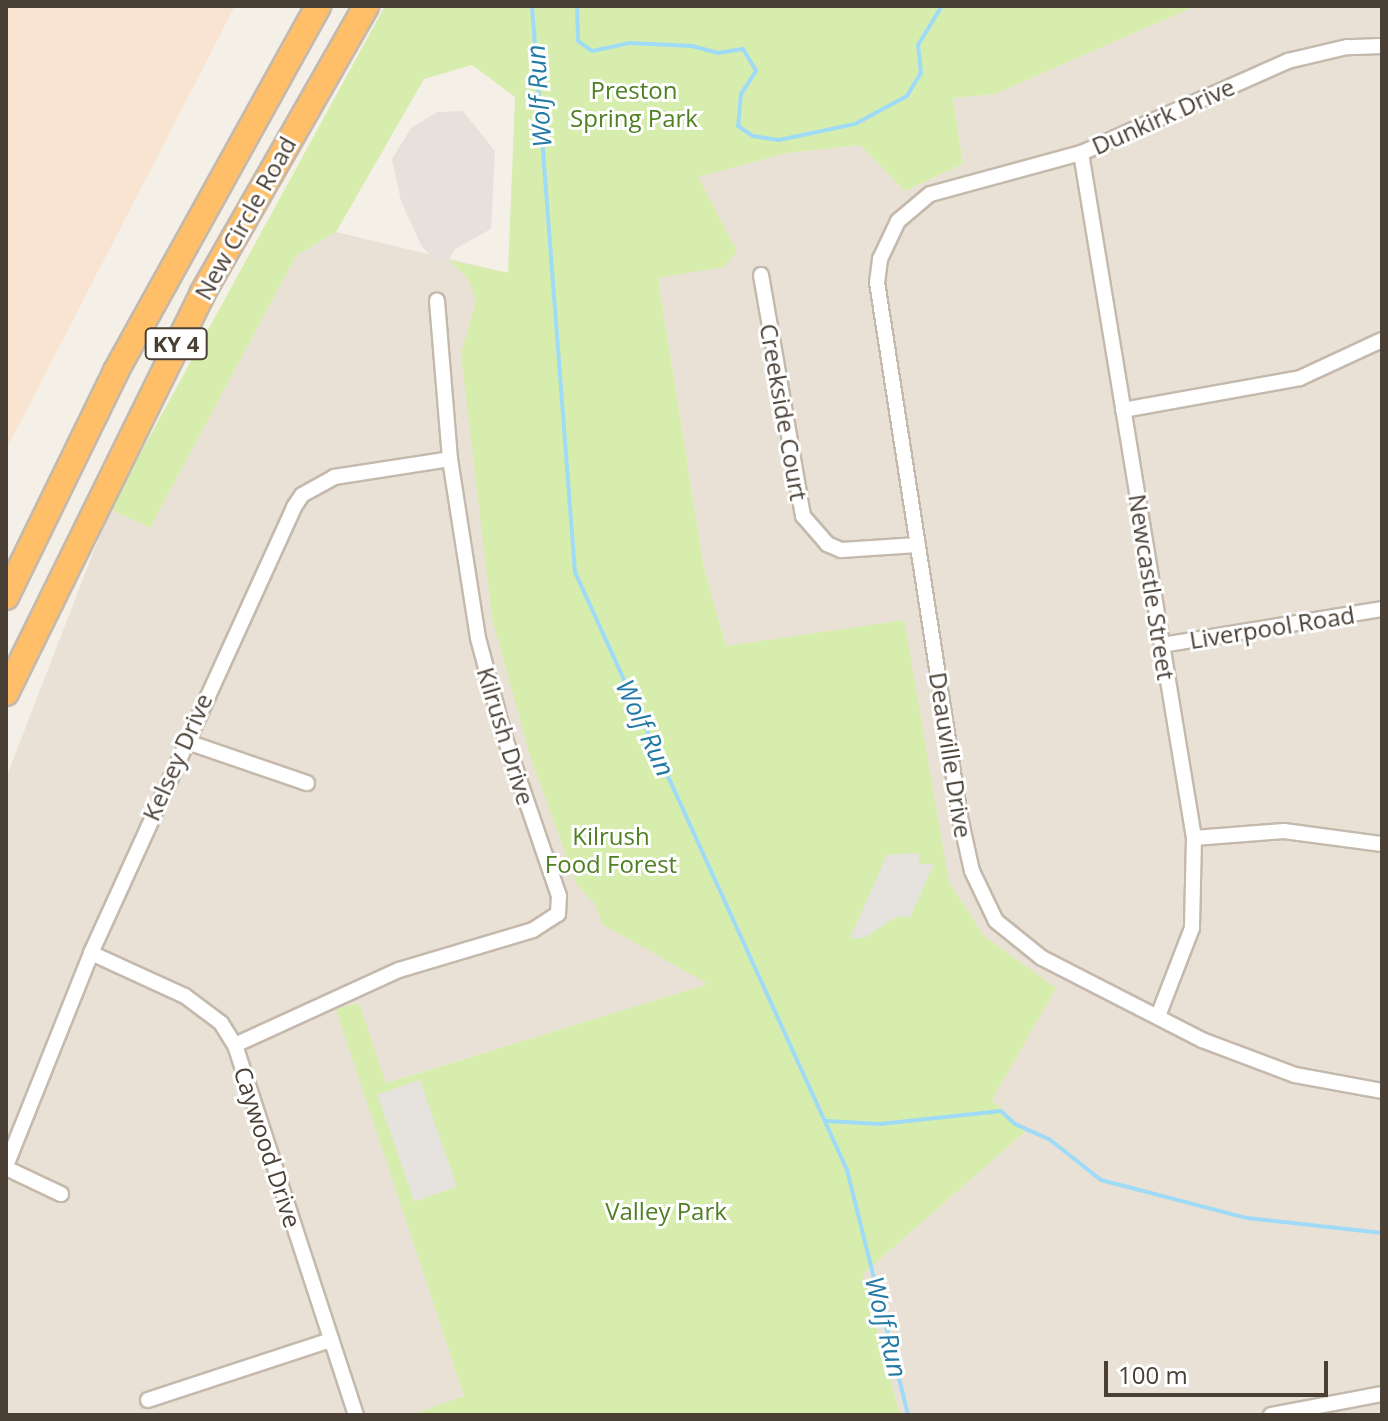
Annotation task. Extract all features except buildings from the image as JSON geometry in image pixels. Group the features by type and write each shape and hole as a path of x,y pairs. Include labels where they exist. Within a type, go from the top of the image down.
{"highway":[{"name":"New Circle Road","path":"6,597 116,371 318,6"},
{"name":"New Circle Road","path":"6,693 202,294 366,6"}],"street":[{"name":"Dunkirk Drive","path":"943,188 1081,153 1288,61 1347,47 1382,46"},
{"name":"Newcastle Street","path":"1081,153 1194,838 1192,928 1158,1016"},
{"name":"Deauville Drive","path":"943,188 898,221 880,259 877,282 960,817 981,896 1015,940 1158,1016 1252,1061 1382,1091"},
{"name":"Creekside Court","path":"761,275 803,516 827,544 841,550 918,545"},
{"name":"Kilrush Drive","path":"235,1045 386,975 533,930 558,914 559,896 504,735 478,638 450,459 437,301"},
{"path":"1123,410 1300,378 1382,340"},
{"name":"Kelsey Drive","path":"6,1167 91,953 184,741 302,495 334,477 450,459"},
{"name":"Liverpool Road","path":"1162,645 1382,609"},
{"path":"184,741 307,783"},
{"path":"1194,838 1284,831 1382,844"},
{"name":"Caywood Drive","path":"91,953 195,1002 221,1023 235,1045 356,1415"},
{"path":"6,1167 61,1194"},
{"path":"148,1400 331,1340"},
{"path":"1271,1415 1382,1394"}],"shaded area":[{"path":"6,6 235,6 6,450"},
{"path":"1196,6 1382,6 1382,1415 900,1415 863,1274 1026,1131 992,1100 1056,988 984,936 949,882 935,816 726,646 704,568 658,277 723,267 737,251 697,177 787,153 860,145 905,191 963,164 953,98 995,94"},
{"path":"463,111 495,151 491,229 455,249 449,260 433,258 422,247 401,201 392,159 411,128 437,112"},
{"path":"336,232 508,273 709,984 385,1083 359,1003 337,1009 464,1396 411,1415 6,1415 6,778 110,509 150,528 296,256"},
{"path":"919,853 919,864 934,864 910,917 896,917 864,938 850,938 887,855"},
{"path":"420,1080 457,1187 414,1201 377,1095"}],"green space":[{"path":"385,6 1196,6 995,94 953,98 963,164 905,191 860,145 787,153 698,177 737,251 724,267 658,278 704,568 726,646 904,620 949,882 984,936 1056,988 992,1100 1026,1131 863,1274 900,1415 411,1415 464,1396 336,1009 359,1003 386,1083 708,984 602,924 595,904 577,885 530,756 492,618 461,354 476,301 469,280 449,260 508,273 515,97 472,65 424,79 336,232 296,256 150,528 110,509"}],"waterway":[{"name":"Wolf Run","path":"532,6 575,572 847,1170 908,1415"},
{"path":"577,6 578,41 592,51 629,43 692,46 718,53 743,49 756,71 741,94 738,126 753,136 779,140 855,124 907,96 921,73 918,45 942,6"},
{"path":"826,1121 880,1124 1001,1111 1015,1124 1049,1139 1101,1180 1247,1218 1382,1233"}],"park label":[{"name":"Preston Spring Park","path":"634,104"},
{"name":"Kilrush Food Forest","path":"611,850"},
{"name":"Valley Park","path":"666,1211"}]}
